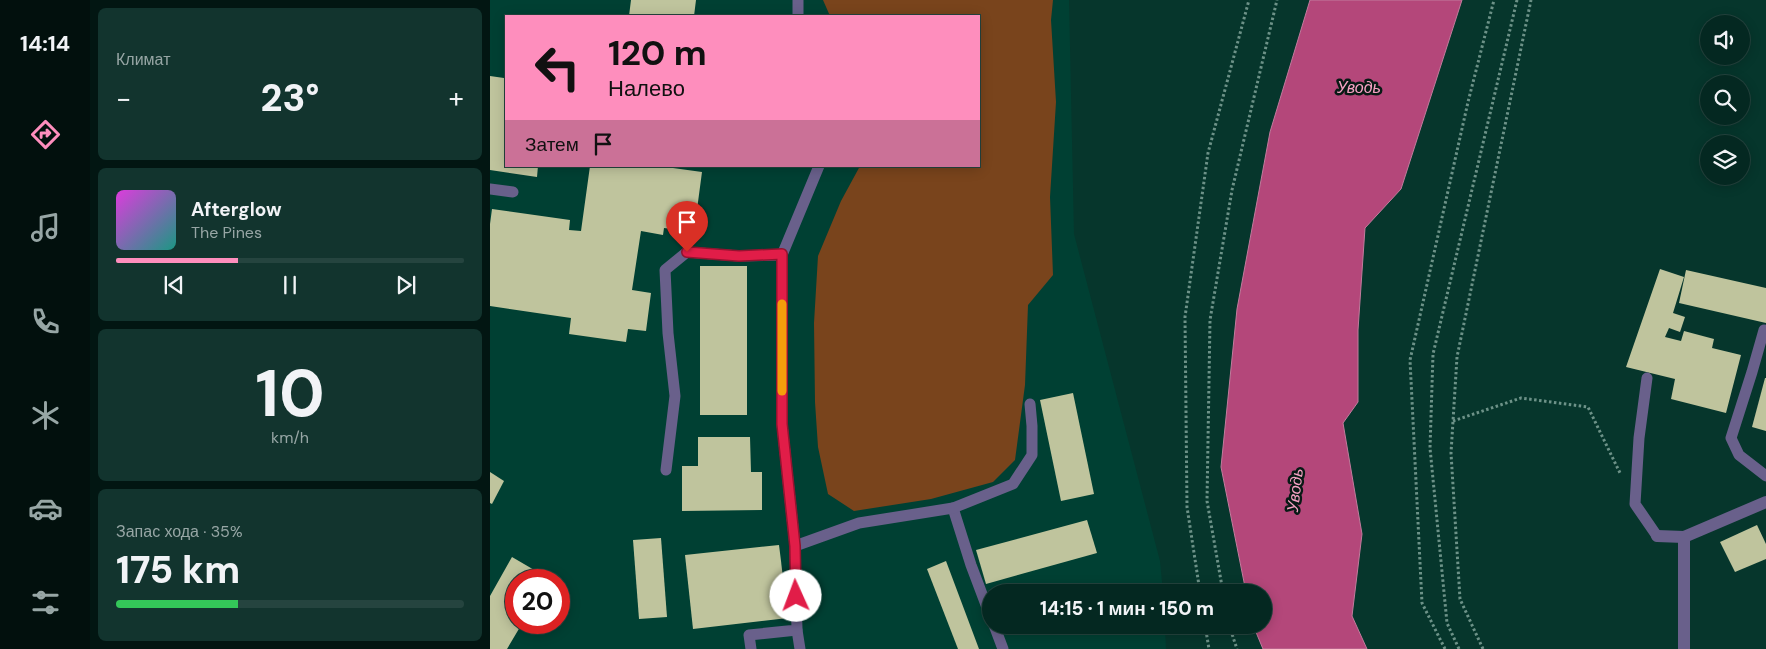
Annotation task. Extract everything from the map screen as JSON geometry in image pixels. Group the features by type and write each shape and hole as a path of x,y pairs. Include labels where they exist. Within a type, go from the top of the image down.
{"street":[{"path":"1657,536 1684,536 1766,502"},
{"path":"1684,536 1684,649"}],"lane":[{"path":"798,0 798,15"},
{"path":"800,649 797,630 795,546 782,424 782,254 820,167"},
{"path":"490,189 513,192"},
{"path":"666,470 674,396 665,270 687,252 739,256 782,254"},
{"path":"1766,331 1764,330 1731,438 1739,455 1766,476"},
{"path":"1647,378 1639,438 1636,504 1657,536"},
{"path":"795,546 859,523 953,508 1013,484 1032,455 1030,404"},
{"path":"953,508 982,594"},
{"path":"751,649 749,635 797,630"},
{"path":"997,634 1003,649"}],"path":[{"path":"1199,584 1187,507 1185,317 1208,152 1249,0"},
{"path":"1222,584 1206,501 1210,320 1232,190 1277,0"},
{"path":"1445,649 1422,603 1410,360 1468,102 1494,0"},
{"path":"1459,649 1447,623 1430,448 1433,354 1517,0"},
{"path":"1483,649 1460,599 1451,453 1457,357 1531,0"},
{"path":"1453,421 1521,398 1588,407 1623,478"},
{"path":"1206,634 1209,649"},
{"path":"1232,634 1237,649"}],"shaded area":[{"path":"490,0 1069,0 1074,234 1160,561 1162,584 982,584 982,634 1165,634 1166,649 490,649"},
{"path":"823,0 1053,0 1051,20 1056,102 1050,197 1053,275 1028,305 1025,385 1015,460 993,482 931,499 854,511 828,494 818,447 815,402 814,323 818,256 841,201 859,167 980,167 980,15 830,15"}],"water":[{"name":"Уводь","path":"1310,0 1462,0 1401,189 1365,228 1358,330 1358,402 1343,423 1362,534 1352,616 1367,649 1263,649 1257,634 1272,634 1272,584 1244,584 1221,467 1237,309 1270,132"}],"building":[{"path":"631,0 696,0 694,15 629,15"},
{"path":"505,72 505,167 538,167 537,177 490,170 490,76 504,78"},
{"path":"590,167 673,167 702,172 694,232 664,228 663,235 641,231 632,290 651,293 646,331 628,329 626,342 569,334 571,318 490,306 490,224 492,209 570,220 569,230 581,231"},
{"path":"700,266 747,266 747,415 700,415"},
{"path":"1660,269 1684,277 1673,313 1685,317 1680,332 1669,328 1665,337 1681,341 1684,331 1714,339 1712,348 1741,355 1726,413 1671,399 1675,379 1626,367"},
{"path":"1686,270 1766,288 1766,323 1679,303"},
{"path":"1766,378 1766,431 1752,427"},
{"path":"1073,393 1094,494 1061,501 1040,400"},
{"path":"698,437 750,437 751,472 762,472 762,510 682,511 682,466 698,466"},
{"path":"490,472 504,481 492,504 490,503"},
{"path":"1087,520 1097,553 986,584 976,550"},
{"path":"1757,525 1766,544 1766,559 1735,572 1720,542"},
{"path":"661,538 667,617 639,619 633,540"},
{"path":"779,545 788,618 693,629 685,555"},
{"path":"512,557 533,569 505,569"},
{"path":"946,561 979,649 958,649 927,569"},
{"path":"505,569 505,634 516,634 507,649 490,649 490,596"}],"slow traffic":[{"path":"782,304 782,391"}],"route":[{"path":"687,252 739,256 782,254 782,424 795,546 796,596"}]}
